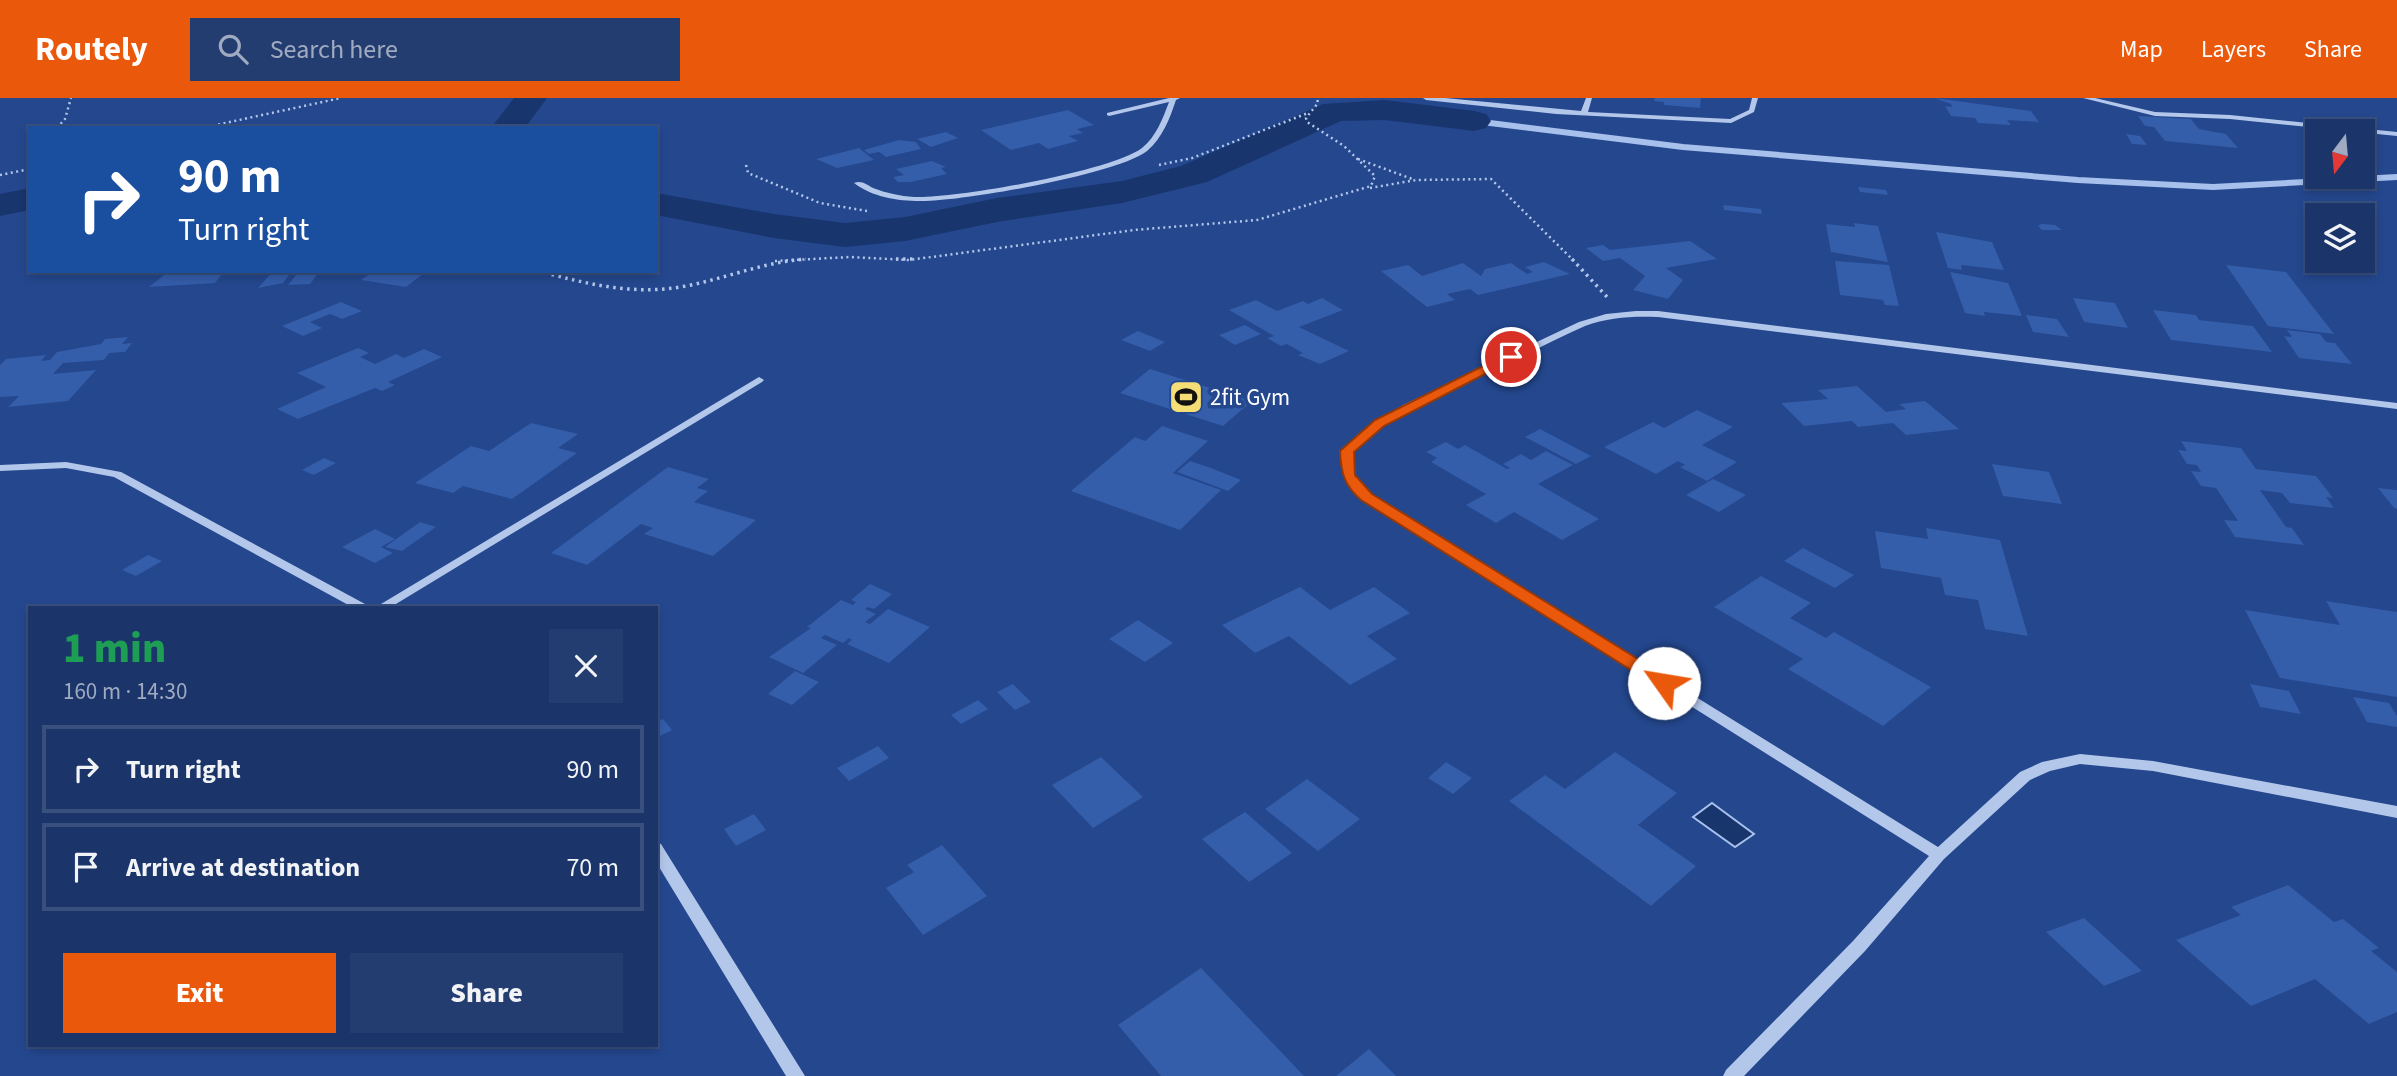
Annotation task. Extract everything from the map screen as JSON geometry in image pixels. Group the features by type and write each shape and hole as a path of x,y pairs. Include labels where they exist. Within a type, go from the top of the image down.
{"street":[{"path":"1426,98 1584,113 1709,121 1731,121 1752,111 1755,98"},
{"path":"1584,113 1589,98"},
{"path":"2086,98 2155,114 2230,117 2397,134"},
{"path":"1109,114 1175,99"},
{"path":"858,183 879,195 929,199 1082,172 1143,151 1167,121 1175,99"},
{"path":"1939,855 1354,486 1348,475 1347,451 1380,423 1549,340 1587,323 1616,315 1671,315 2397,406"},
{"path":"384,606 759,380"},
{"path":"0,468 66,465 117,474 359,606"},
{"path":"1732,1076 1859,946 1939,855 2025,776 2047,766 2080,759 2153,766 2397,812"},
{"path":"658,851 796,1076"}],"path":[{"path":"59,126 65,119 71,98"},
{"path":"211,126 341,98"},
{"path":"1317,98 1318,103 1306,118 1307,122 1344,146 1375,176 1371,186 1365,189"},
{"path":"1357,159 1416,180"},
{"path":"0,175 28,169"},
{"path":"546,273 606,289 662,290 688,286 775,261 849,257 909,260 1134,230 1257,220 1365,189 1416,180 1491,179 1605,292 1616,315"}],"water":[{"path":"1712,803 1754,834 1735,847 1693,817"}],"building":[{"path":"1655,98 1701,98 1700,108 1664,105 1664,102 1654,101"},
{"path":"1934,98 2031,111 2039,122 2007,120 2011,125 1978,123 1975,118 1951,116 1945,106 1952,107 1951,104"},
{"path":"1068,110 1094,125 1077,129 1083,133 1069,136 1078,141 1048,149 1039,143 1011,150 981,130"},
{"path":"2138,116 2191,119 2199,129 2226,134 2238,148 2165,141 2154,127 2145,126"},
{"path":"946,132 958,138 931,147 917,139"},
{"path":"2126,134 2140,136 2147,145 2132,144"},
{"path":"899,140 916,142 921,149 886,157 879,152 869,154 864,150"},
{"path":"859,148 874,160 837,168 816,159"},
{"path":"932,161 946,167 941,168 947,174 911,182 898,182 893,177 904,175 896,169"},
{"path":"1858,187 1886,190 1888,195 1860,192"},
{"path":"1723,205 1761,209 1762,214 1724,210"},
{"path":"1854,223 1878,226 1888,262 1831,252 1826,224 1855,227"},
{"path":"2055,225 2062,230 2042,230 2038,226"},
{"path":"1936,232 1992,242 2004,270 1961,265 1962,270 1948,268"},
{"path":"1690,241 1717,259 1666,268 1683,280 1668,299 1633,290 1645,276 1620,258 1603,261 1586,248 1603,245 1610,250"},
{"path":"1835,261 1889,265 1899,306 1885,305 1883,300 1840,295"},
{"path":"1544,262 1570,274 1478,295 1470,289 1447,294 1455,300 1427,307 1381,271 1408,265 1422,276 1463,263 1481,276 1485,269 1511,263 1527,274 1533,272 1525,267"},
{"path":"2226,265 2286,272 2334,334 2268,326"},
{"path":"1950,272 2008,283 2022,316 1965,313"},
{"path":"166,273 236,273 222,274 215,283 149,287"},
{"path":"271,273 318,273 310,284 288,285 297,274 289,275 283,283 258,288"},
{"path":"371,273 424,273 406,287 361,280"},
{"path":"1322,298 1343,310 1299,327 1349,351 1320,364 1298,355 1303,353 1287,344 1281,346 1267,338 1274,336 1229,310 1256,300 1277,311 1303,301 1308,304"},
{"path":"2073,298 2115,303 2128,328 2084,322"},
{"path":"341,302 362,311 342,319 330,314 310,322 322,328 303,336 282,326"},
{"path":"2153,310 2196,315 2199,320 2253,326 2272,352 2171,340"},
{"path":"2026,315 2057,319 2069,337 2033,332"},
{"path":"1245,325 1261,334 1235,345 1219,335"},
{"path":"2287,330 2320,334 2326,342 2335,343 2352,364 2299,358 2284,336 2292,337"},
{"path":"1138,331 1165,342 1150,351 1121,340"},
{"path":"128,337 122,344 132,343 125,352 109,353 104,360 63,363 53,374 96,370 68,401 8,407 19,396 0,397 0,365 6,359 46,355 41,361 50,360 57,352 101,344 105,339"},
{"path":"358,348 369,353 360,357 375,364 396,354 404,358 424,349 442,357 388,382 395,385 382,391 375,388 298,419 277,409 326,387 297,373"},
{"name":"2fit Gym","path":"1150,369 1252,401 1223,426 1120,393"},
{"path":"1857,386 1886,412 1906,409 1899,404 1925,401 1959,429 1906,435 1893,423 1858,427 1852,421 1804,426 1781,403 1828,399 1818,390"},
{"path":"1697,410 1733,427 1702,445 1737,462 1707,481 1680,467 1685,465 1678,461 1656,474 1604,447 1653,422 1664,428"},
{"path":"531,423 578,434 558,448 577,453 512,499 463,486 453,493 415,483 471,446 489,451"},
{"path":"1162,426 1208,441 1173,473 1221,490 1180,530 1071,491 1135,437 1145,441"},
{"path":"1540,429 1591,456 1576,464 1525,437"},
{"path":"2181,441 2241,448 2256,469 2316,476 2333,498 2326,497 2334,508 2290,503 2282,493 2260,490 2286,527 2292,528 2304,545 2235,537 2224,520 2238,521 2216,488 2201,486 2191,471 2201,472 2197,465 2187,464 2178,450 2187,451"},
{"path":"1446,442 1458,449 1465,445 1507,469 1510,468 1503,464 1521,454 1531,460 1546,451 1573,465 1538,484 1599,519 1562,540 1514,512 1496,523 1466,505 1486,494 1431,462 1437,458 1426,452"},
{"path":"324,458 336,463 314,475 302,470"},
{"path":"1190,461 1241,480 1228,491 1177,472"},
{"path":"1992,464 2049,472 2062,504 2003,496"},
{"path":"668,467 709,479 697,488 708,491 694,502 756,520 713,556 644,534 653,528 641,524 587,565 551,553"},
{"path":"1713,479 1746,495 1719,512 1686,495"},
{"path":"2378,488 2397,490 2397,509 2394,508"},
{"path":"420,522 436,527 402,551 385,547"},
{"path":"1926,528 2000,540 2028,636 1985,629 1978,600 1945,595 1941,578 1881,568 1875,531 1928,539"},
{"path":"375,529 395,539 381,547 393,553 375,563 342,547"},
{"path":"1803,548 1854,575 1835,588 1784,561"},
{"path":"148,555 162,561 136,576 122,570"},
{"path":"1761,576 1811,603 1790,618 1826,638 1834,632 1931,687 1883,726 1788,669 1803,659 1714,607"},
{"path":"870,584 892,594 874,609 865,609 876,614 865,622 870,624 888,609 930,627 889,663 847,644 852,640 849,638 843,643 825,635 821,638 837,645 803,673 769,657 811,628 807,627 841,600 853,605 856,602 851,600"},
{"path":"1300,587 1330,610 1374,587 1410,613 1367,636 1397,659 1350,685 1289,636 1255,653 1222,625"},
{"path":"2326,601 2397,612 2397,697 2280,678 2245,610 2340,625"},
{"path":"1138,620 1173,643 1145,662 1109,639"},
{"path":"795,671 819,682 792,705 768,694"},
{"path":"1013,684 1031,702 1015,710 997,692"},
{"path":"2250,684 2289,691 2301,714 2260,707"},
{"path":"2353,697 2389,703 2397,716 2397,727 2367,722"},
{"path":"978,700 988,709 961,724 951,715"},
{"path":"663,719 672,730 658,737 658,721"},
{"path":"878,746 889,758 849,781 837,768"},
{"path":"1615,752 1677,793 1638,825 1696,866 1651,906 1509,801 1545,775 1565,789"},
{"path":"1101,757 1143,797 1093,828 1052,785"},
{"path":"1446,762 1472,778 1453,794 1428,778"},
{"path":"1307,779 1360,819 1318,851 1265,809"},
{"path":"1245,812 1292,853 1249,882 1202,839"},
{"path":"754,814 766,830 736,846 724,829"},
{"path":"942,845 987,896 923,935 886,888 914,872 907,865"},
{"path":"2288,885 2334,922 2343,919 2379,948 2371,951 2397,972 2397,1012 2369,1024 2315,979 2251,1006 2176,940 2241,915 2231,907"},
{"path":"2084,918 2142,971 2104,986 2046,932"},
{"path":"1201,968 1304,1076 1161,1076 1118,1025"},
{"path":"1369,1049 1396,1076 1336,1076"}],"waterway":[{"path":"510,126 531,98"},
{"path":"658,204 774,226 845,235 905,229 997,210 1122,192 1194,174 1335,111 1385,110 1474,121"},
{"path":"1474,121 1683,147 2078,180 2213,187 2397,177"},
{"path":"0,205 28,199"}],"place":[{"name":"2fit Gym","path":"1186,397"}],"route":[{"path":"1511,357 1380,423 1354,442 1347,451 1348,475 1354,486 1366,497 1664,683"}]}
